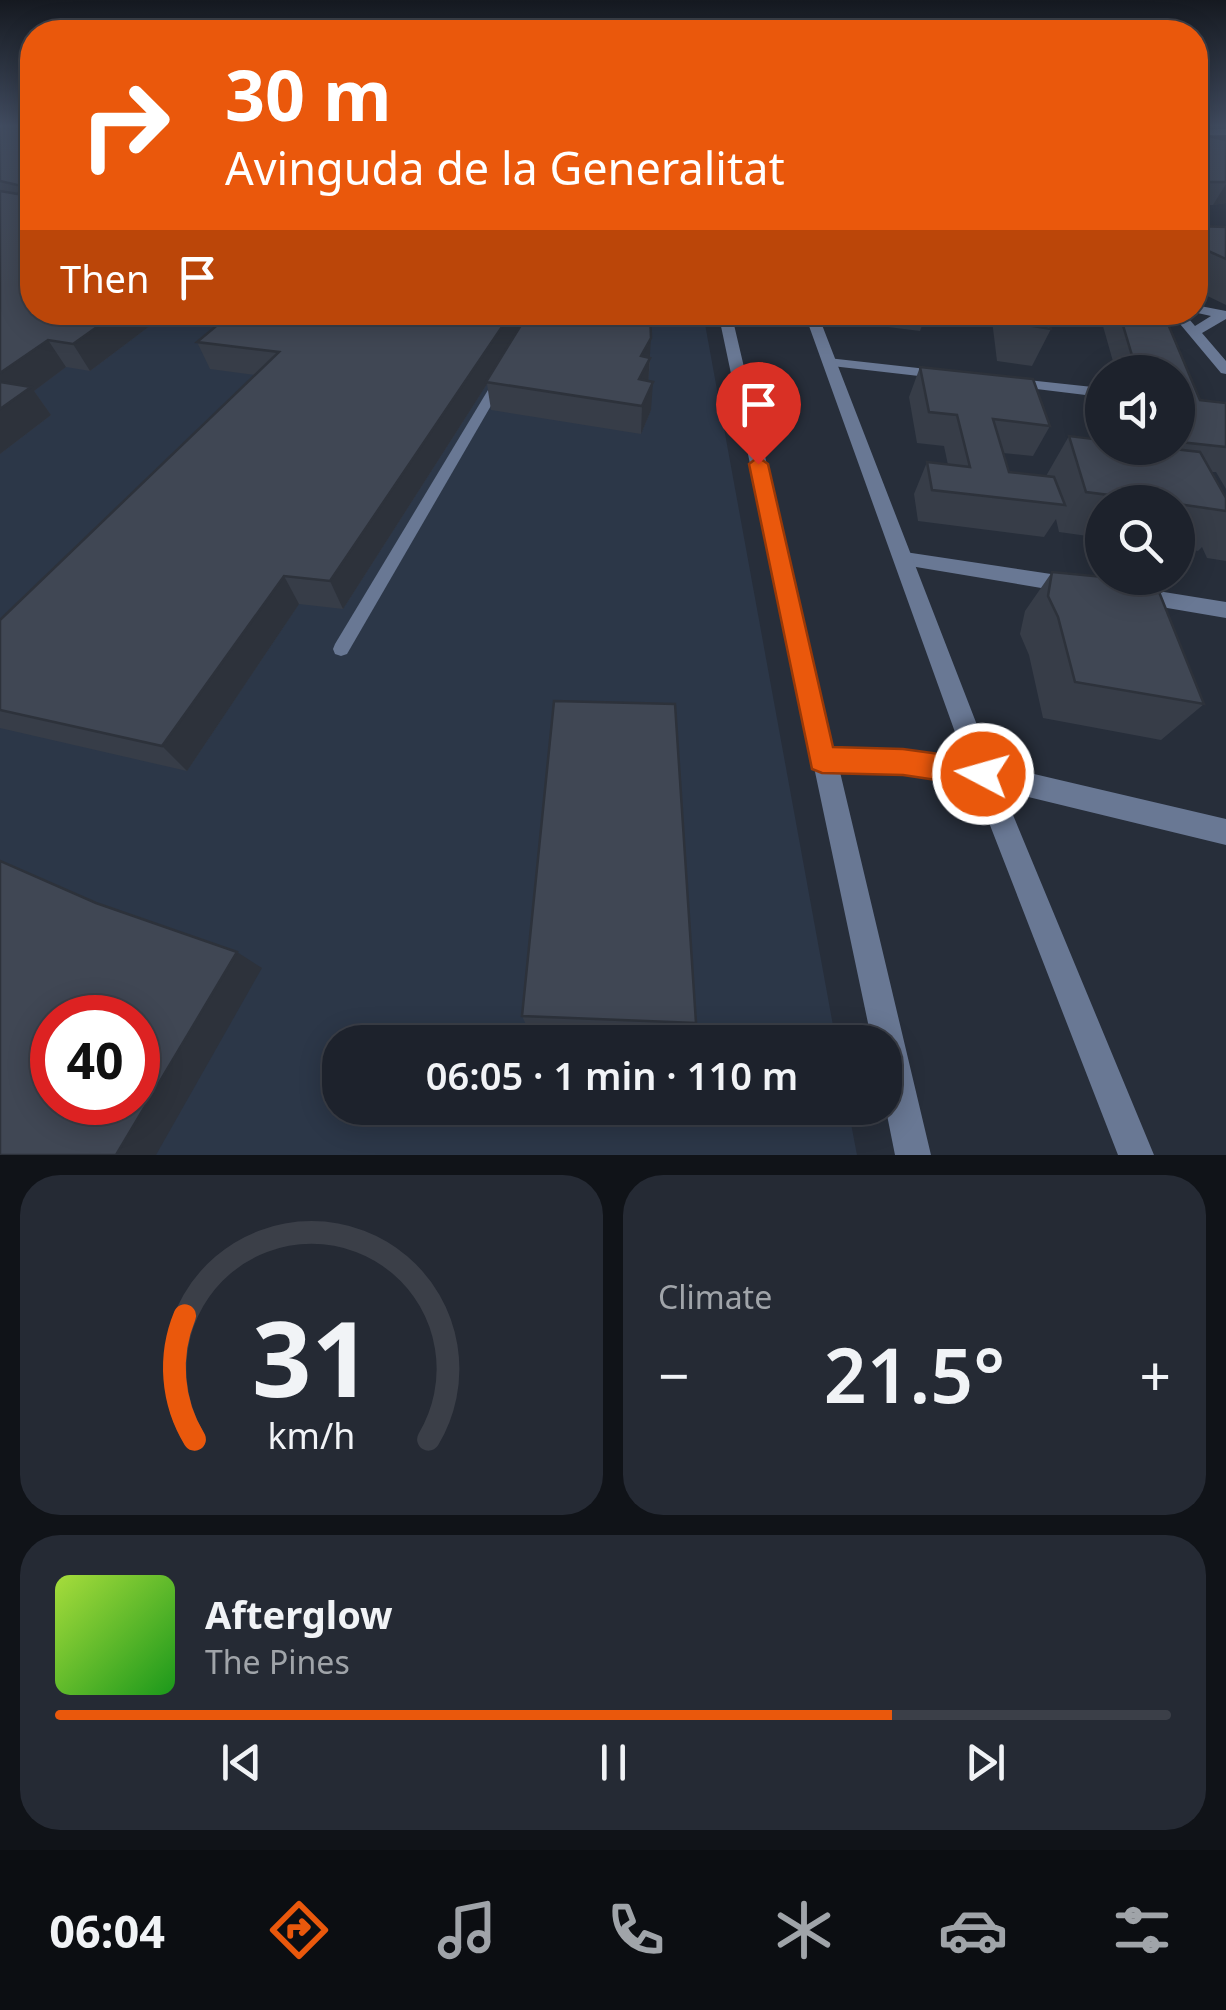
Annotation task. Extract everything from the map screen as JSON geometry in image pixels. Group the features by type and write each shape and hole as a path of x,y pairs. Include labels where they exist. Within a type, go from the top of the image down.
{"street":[{"path":"727,325 913,1155"},
{"path":"815,325 983,774 1136,1155"},
{"path":"1188,325 1226,370"},
{"path":"1194,332 1206,325"},
{"path":"828,362 970,378"},
{"path":"989,380 1085,390"},
{"path":"905,558 1226,610"},
{"path":"822,760 903,762 983,774 1226,832"}],"lane":[{"path":"340,649 508,366"}],"shaded area":[{"path":"0,179 9,179 20,242 20,325 705,325 833,1025 322,1025 322,1125 851,1125 857,1155 0,1155"}],"building":[{"path":"20,179 20,186 0,181"},
{"path":"20,190 20,325 100,325 73,344 48,340 0,373 0,191 18,194"},
{"path":"1208,226 1226,227 1226,259 1208,251"},
{"path":"217,325 503,325 330,581 284,576 162,746 0,710 0,620 279,352 197,342"},
{"path":"521,325 650,325 651,338 641,356 650,358 639,379 653,382 642,406 486,382"},
{"path":"1123,325 1168,325 1181,355 1132,355"},
{"path":"920,367 1033,379 1050,426 993,419 1009,472 1054,477 1065,505 932,490 927,462 970,467 957,415 929,412"},
{"path":"0,382 31,387 0,409"},
{"path":"1195,388 1200,400 1226,403 1226,447 1195,444"},
{"path":"1069,436 1085,438 1085,465 1195,465 1195,451 1200,452 1226,498 1226,511 1195,506 1195,485 1085,485 1085,489"},
{"path":"1052,572 1085,575 1085,595 1160,595 1204,704 1075,682 1058,617 1048,596"},
{"path":"554,701 675,704 696,1023 522,1016"},
{"path":"0,861 96,903 237,952 160,1081 160,995 30,995 30,1125 134,1125 116,1155 0,1155"}],"route":[{"path":"758,464 822,760 903,762 983,774"}]}
